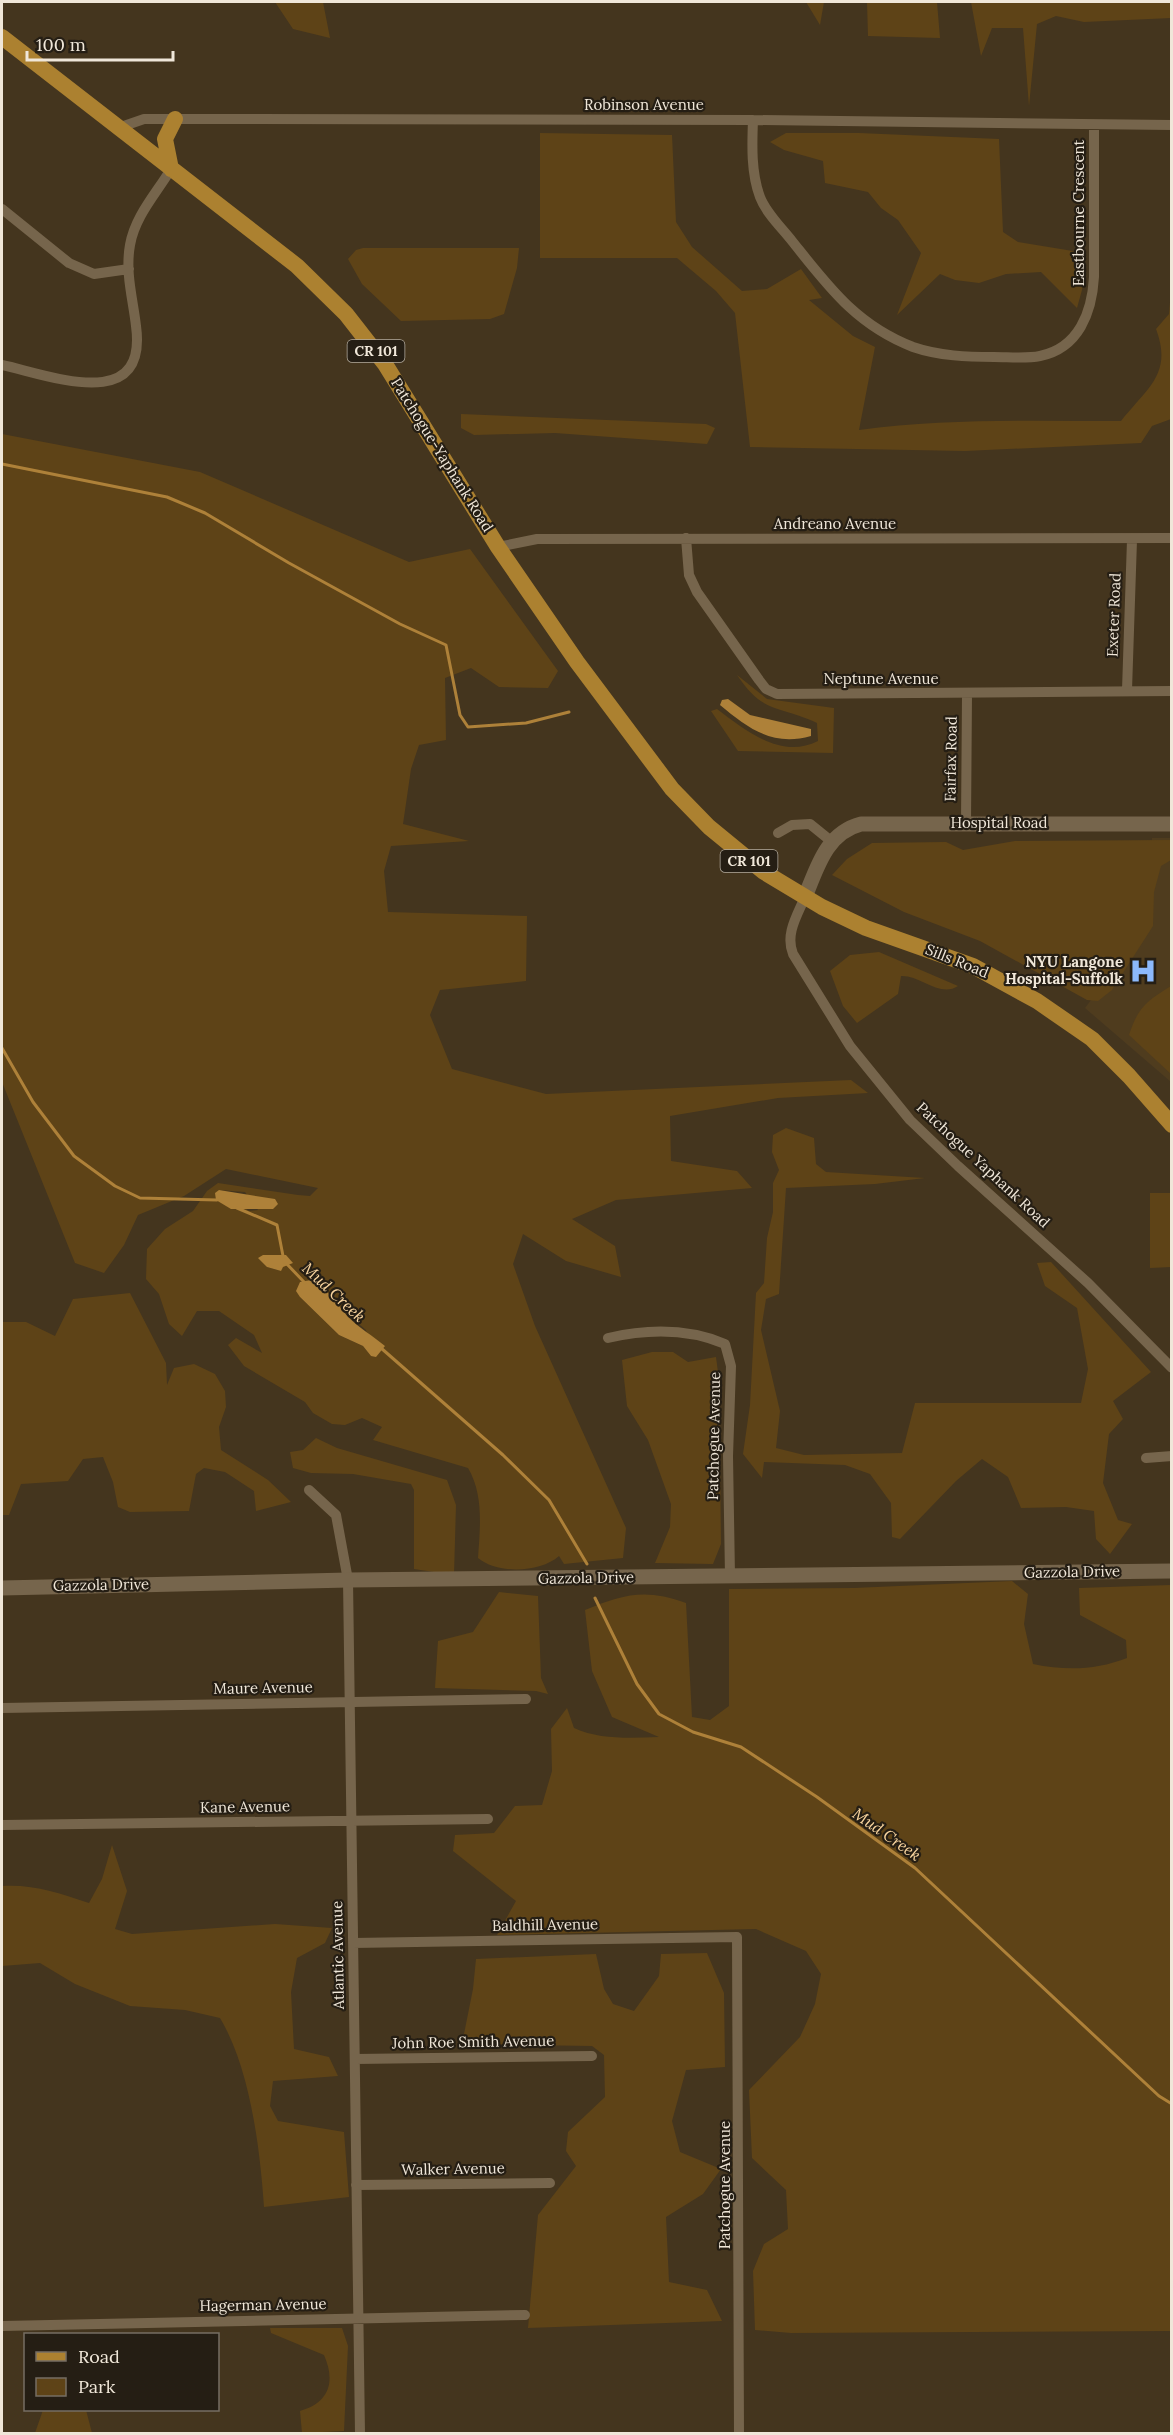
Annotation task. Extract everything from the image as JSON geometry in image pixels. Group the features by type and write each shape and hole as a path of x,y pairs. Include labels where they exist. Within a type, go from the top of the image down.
{"main road":[{"name":"Patchogue-Yaphank Road","path":"2,37 297,266 346,314 385,364 498,548 578,662 672,789 698,817 748,860 805,897"},
{"path":"171,170 165,139 175,119"},
{"name":"Sills Road","path":"805,897 866,928 973,966 1037,1000 1092,1039 1135,1082 1172,1125"}],"street":[{"name":"Robinson Avenue","path":"118,128 134,121 175,119 753,120 1172,125"},
{"name":"Eastbourne Crescent","path":"753,120 752,150 760,197 822,281 853,312 912,346 976,357 1039,356 1051,352 1069,342 1086,320 1093,297 1094,277 1094,125"},
{"path":"2,365 100,384 123,376 131,364 137,345 136,326 129,294 130,244 137,223 171,170"},
{"path":"2,209 69,263 94,274 129,269"},
{"name":"Neptune Avenue","path":"686,538 689,575 697,592 721,630 766,689 777,694 1172,691"},
{"name":"Andreano Avenue","path":"498,548 537,539 1132,540 1172,538"},
{"name":"Exeter Road","path":"1127,690 1132,540"},
{"name":"Fairfax Road","path":"966,823 967,694"},
{"path":"778,833 792,825 810,824 831,841 824,851 805,897"},
{"name":"Hospital Road","path":"831,841 844,831 861,825 1172,824"},
{"name":"Patchogue Yaphank Road","path":"805,897 791,929 791,949 850,1046 910,1120 1088,1283 1172,1368"},
{"name":"Patchogue Avenue","path":"608,1338 641,1330 664,1331 706,1336 725,1344 731,1366 728,1456 730,1576"},
{"path":"1146,1458 1172,1456"},
{"name":"Atlantic Avenue","path":"309,1490 336,1515 348,1580 360,2433"},
{"name":"Gazzola Drive","path":"2,1588 348,1580 1172,1570"},
{"name":"Maure Avenue","path":"2,1708 526,1699"},
{"name":"Kane Avenue","path":"2,1825 488,1819"},
{"name":"Patchogue Avenue","path":"737,1937 739,2433"},
{"name":"Baldhill Avenue","path":"353,1943 737,1937"},
{"name":"John Roe Smith Avenue","path":"355,2059 592,2056"},
{"name":"Walker Avenue","path":"356,2185 550,2183"},
{"name":"Hagerman Avenue","path":"2,2326 525,2315"}],"shaded area":[{"path":"728,699 750,715 811,729 811,736 784,739 761,733 720,705 722,700"},
{"name":"NYU Langone Hospital-Suffolk","path":"1152,838 1171,838 1171,1082 1085,1008 1147,926"},
{"path":"219,1190 275,1199 278,1204 273,1209 231,1209 216,1200 215,1193"},
{"path":"263,1255 286,1255 293,1263 283,1267 281,1271 267,1267 258,1258"},
{"path":"316,1279 329,1294 335,1297 344,1312 356,1324 385,1346 376,1357 371,1356 363,1346 339,1335 300,1297 296,1291 300,1282"}],"green space":[{"path":"275,2 323,2 330,38 293,29"},
{"path":"806,2 824,2 820,25"},
{"path":"867,2 937,2 940,38 868,36"},
{"path":"971,2 1171,2 1171,18 1084,22 1056,16 1037,24 1029,106 1023,28 992,28 981,56"},
{"path":"540,133 672,135 676,222 692,247 742,291 767,289 801,269 822,298 809,300 853,336 875,347 859,430 957,422 1121,421 1155,380 1161,358 1156,329 1169,314 1171,291 1171,419 1152,426 1141,443 965,451 750,447 735,313 716,291 677,258 540,258"},
{"path":"786,133 859,133 999,139 1003,232 1018,242 1085,253 1085,279 1077,308 1041,272 1006,274 979,283 955,280 940,274 897,315 921,253 898,220 881,208 868,192 825,183 823,161 784,150 770,142"},
{"path":"363,248 519,248 517,268 504,314 490,319 401,321 362,284 348,259 356,250"},
{"path":"461,414 706,424 715,428 707,444 555,433 474,435 461,428"},
{"path":"2,434 200,472 409,562 470,549 558,671 548,688 499,687 471,668 445,678 446,740 419,745 411,769 403,824 469,841 391,846 384,871 388,912 527,916 526,981 440,990 430,1015 452,1069 546,1094 851,1080 868,1093 778,1098 670,1116 671,1161 737,1171 752,1188 616,1200 572,1219 615,1246 621,1277 566,1261 523,1234 513,1264 535,1326 626,1528 623,1558 564,1564 559,1556 541,1566 507,1569 496,1567 478,1558 479,1500 468,1468 373,1440 382,1427 362,1418 345,1425 332,1424 313,1413 305,1402 244,1366 228,1345 236,1338 262,1353 254,1335 219,1311 197,1311 182,1336 169,1324 159,1294 146,1279 147,1249 165,1229 193,1211 207,1191 218,1183 310,1196 318,1188 226,1169 184,1196 138,1215 124,1245 104,1273 75,1263 2,1082","holes":["219,1190 245,1192 258,1210 249,1211","263,1255 272,1255 281,1271 267,1267","316,1279 329,1294 335,1297 341,1309 366,1330 371,1356 363,1346 339,1335 300,1297 300,1282"]},
{"path":"737,675 767,699 834,708 833,753 738,751 711,711 717,709 739,726 777,745 804,746 818,741 817,723 764,703 755,697"},
{"path":"1171,840 1171,860 1161,866 1154,892 1153,926 1112,990 1098,1001 1087,1000 980,941 904,912 832,875 847,859 872,843 946,842 963,850 1015,841"},
{"path":"879,952 958,986 951,989 937,988 901,976 898,994 857,1023 843,1006 830,971 850,955"},
{"path":"1171,986 1171,1074 1129,1035 1144,1006"},
{"path":"786,1128 814,1138 816,1164 826,1172 925,1178 875,1184 786,1188 779,1294 766,1299 761,1330 780,1411 776,1448 804,1455 902,1453 915,1403 1081,1403 1088,1369 1077,1308 1045,1286 1037,1263 1051,1262 1151,1372 1113,1401 1123,1419 1109,1434 1103,1483 1118,1520 1132,1524 1110,1554 1096,1539 1094,1511 1066,1507 1021,1508 1008,1477 982,1459 956,1481 900,1539 892,1537 891,1503 870,1474 845,1465 764,1462 762,1478 743,1454 750,1405 756,1293 764,1283 767,1238 773,1212 773,1183 779,1170 772,1152 773,1135"},
{"path":"1150,1193 1171,1193 1171,1267 1150,1268"},
{"path":"130,1293 166,1363 167,1385 174,1368 194,1364 215,1374 225,1391 226,1407 219,1427 221,1450 268,1480 291,1502 256,1511 254,1491 225,1472 204,1468 196,1474 189,1511 130,1512 118,1507 113,1482 103,1457 83,1459 68,1481 21,1484 9,1515 2,1515 2,1322 26,1322 55,1336 73,1299"},
{"path":"652,1352 673,1352 688,1362 716,1357 719,1380 721,1544 713,1564 655,1563 670,1527 671,1504 648,1440 627,1406 622,1360"},
{"path":"316,1438 337,1448 447,1480 456,1505 454,1575 414,1569 414,1490 411,1484 353,1474 311,1473 293,1468 290,1452 303,1450"},
{"path":"1012,1581 1028,1594 1024,1624 1033,1664 1058,1668 1093,1667 1127,1658 1126,1640 1080,1615 1079,1588 1171,1585 1171,2331 791,2333 755,2330 753,2271 764,2244 788,2229 786,2190 752,2158 749,2090 800,2037 815,2004 821,1974 806,1951 756,1929 497,1935 516,1901 453,1851 455,1835 494,1833 515,1806 542,1805 552,1771 551,1729 567,1708 574,1728 584,1732 616,1737 659,1737 612,1717 592,1671 585,1610 611,1600 646,1594 672,1598 686,1603 692,1717 710,1720 729,1706 729,1589 854,1588"},
{"path":"499,1592 538,1596 541,1678 548,1694 536,1691 435,1688 438,1641 473,1632"},
{"path":"112,1845 127,1891 115,1929 132,1934 275,1924 332,1928 325,1943 297,1958 291,1992 294,2049 329,2057 338,2076 273,2081 270,2106 278,2121 344,2132 349,2197 264,2207 252,2109 239,2060 220,2018 185,2010 130,2006 75,1984 40,1963 2,1966 2,1886 35,1888 89,1903 102,1879"},
{"path":"707,1953 724,1993 725,2067 686,2070 672,2121 680,2152 721,2169 703,2194 666,2217 669,2282 707,2290 722,2321 528,2328 538,2215 576,2166 566,2151 568,2132 605,2097 604,2055 592,2046 462,2044 473,1989 476,1959 596,1954 604,1989 613,2004 634,2011 659,1976 661,1954"},
{"path":"270,2328 342,2328 348,2346 344,2431 302,2433 300,2411 318,2403 324,2397 329,2382 328,2365 324,2355 271,2333"},
{"path":"43,2411 86,2411 92,2433 35,2433"}],"waterway":[{"path":"2,464 167,497 205,513 289,563 400,624 446,645 460,715 468,727 526,723 569,712"},
{"name":"Mud Creek","path":"2,1048 33,1102 74,1156 115,1186 140,1198 217,1200"},
{"name":"Mud Creek","path":"237,1208 277,1225 284,1261 305,1283"},
{"name":"Mud Creek","path":"381,1348 503,1455 549,1500 587,1564"},
{"name":"Mud Creek","path":"595,1598 637,1684 659,1714 693,1732 741,1747 817,1797 915,1868 1159,2096 1172,2104"}],"place":[{"name":"NYU Langone Hospital-Suffolk","path":"1143,971"}]}
